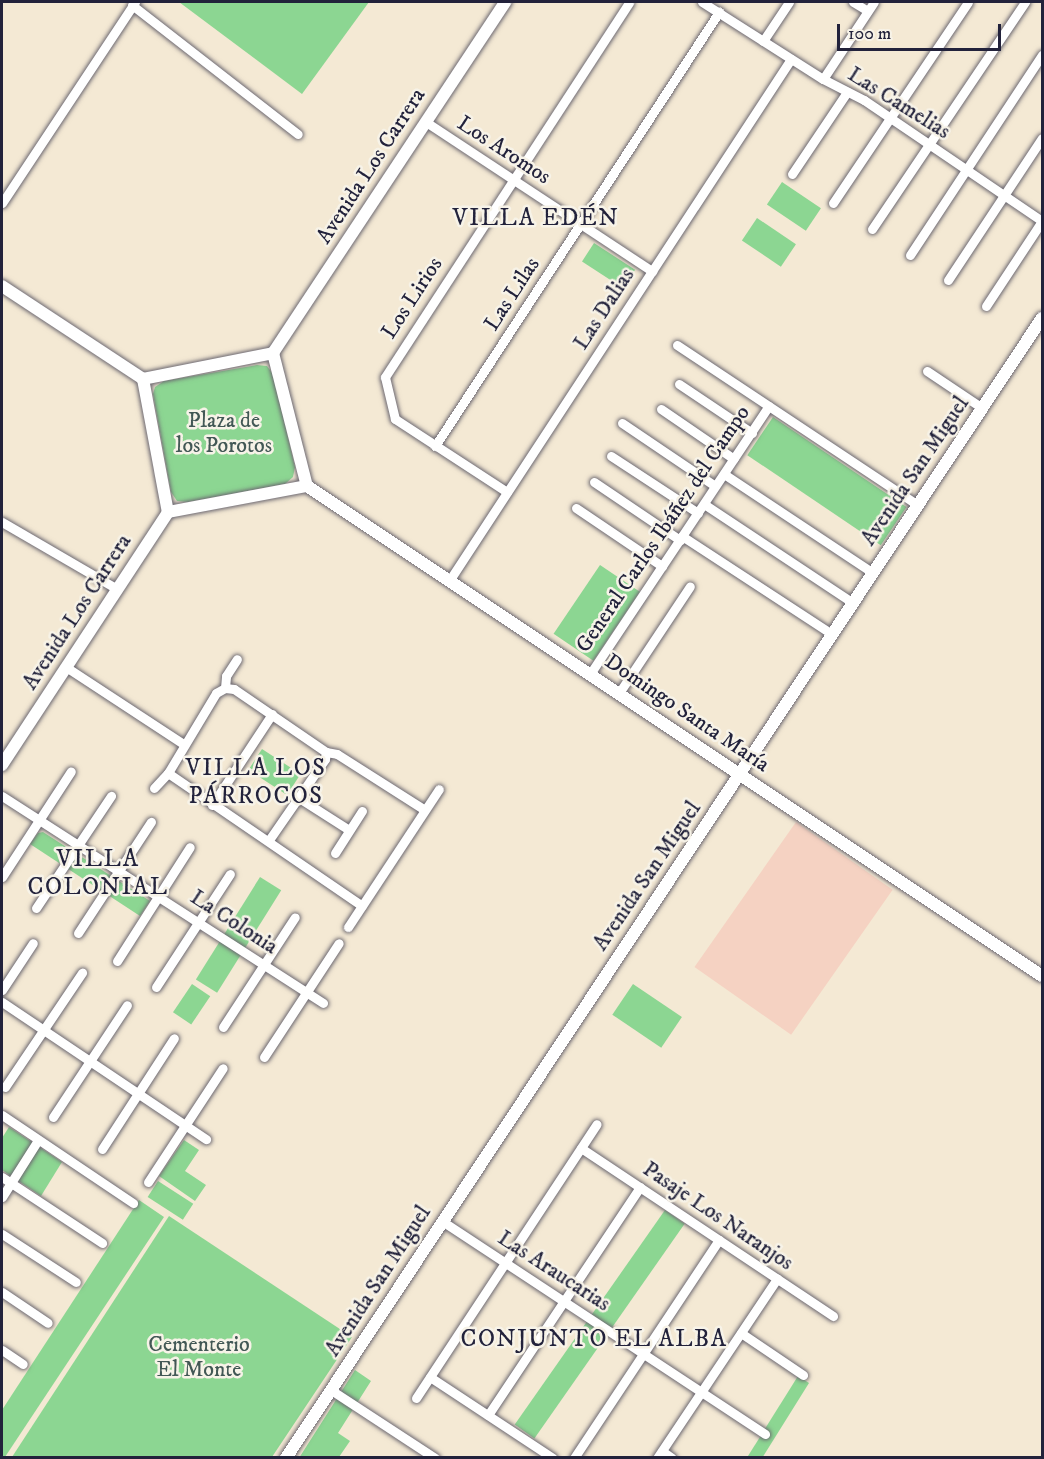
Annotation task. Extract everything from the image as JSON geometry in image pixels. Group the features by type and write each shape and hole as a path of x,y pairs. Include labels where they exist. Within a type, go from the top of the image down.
{"street":[{"name":"Avenida Los Carrera","path":"273,353 505,2"},
{"name":"Los Lirios","path":"507,492 393,417 385,377 629,2"},
{"path":"764,41 789,2"},
{"path":"853,2 868,11"},
{"path":"823,79 874,2"},
{"path":"833,203 968,2"},
{"path":"872,229 1025,2"},
{"path":"2,203 133,3 298,134"},
{"name":"Las Camelias","path":"712,6 791,59 890,118 1042,221"},
{"name":"Las Lilas","path":"435,446 581,224 712,6"},
{"path":"910,255 1042,55"},
{"name":"Las Dalias","path":"449,581 791,59"},
{"path":"792,174 847,92"},
{"name":"Los Aromos","path":"426,122 652,271"},
{"path":"948,280 1042,138"},
{"path":"986,306 1042,221"},
{"path":"2,286 143,379 273,353 307,486 168,512 143,379"},
{"name":"Avenida San Miguel","path":"286,1458 1042,318"},
{"path":"677,345 918,505"},
{"path":"927,371 982,408"},
{"path":"679,384 752,433"},
{"name":"General Carlos Ibáñez del Campo","path":"590,674 769,406"},
{"path":"661,409 734,459"},
{"path":"622,423 716,486"},
{"path":"611,456 698,513"},
{"path":"724,474 873,573"},
{"path":"594,482 832,634"},
{"name":"Domingo Santa María","path":"307,486 1042,976"},
{"path":"704,504 852,603"},
{"path":"576,508 662,566"},
{"name":"Avenida Los Carrera","path":"2,765 168,512"},
{"path":"2,522 117,589"},
{"path":"618,693 690,586"},
{"path":"225,688 226,676 237,658"},
{"path":"66,667 183,744"},
{"path":"225,688 272,714 326,752 337,754 425,810"},
{"path":"154,788 168,773 183,744 216,693 225,688"},
{"path":"212,805 272,714"},
{"path":"269,840 299,798 326,752"},
{"path":"2,877 71,771"},
{"path":"168,773 212,805 269,840 275,850 362,906"},
{"path":"348,927 439,789"},
{"name":"La Colonia","path":"2,796 324,1003"},
{"path":"36,908 111,796"},
{"path":"299,798 349,830"},
{"path":"335,853 362,811"},
{"path":"78,933 151,822"},
{"path":"117,961 190,847"},
{"path":"156,987 230,874"},
{"path":"223,1027 295,917"},
{"path":"2,990 33,943"},
{"path":"264,1057 339,943"},
{"path":"5,1087 82,974"},
{"path":"2,1002 206,1139"},
{"path":"53,1117 127,1005"},
{"path":"102,1149 174,1038"},
{"path":"148,1182 224,1068"},
{"path":"2,1115 133,1203"},
{"path":"416,1398 597,1124"},
{"path":"2,1197 38,1140"},
{"name":"Pasaje Los Naranjos","path":"581,1148 833,1316"},
{"path":"2,1177 102,1243"},
{"path":"488,1415 640,1187"},
{"name":"Las Araucarias","path":"442,1221 765,1434"},
{"path":"2,1234 76,1282"},
{"path":"574,1458 719,1240"},
{"path":"672,1458 659,1454 777,1279"},
{"path":"2,1292 48,1323"},
{"path":"741,1333 803,1375"},
{"path":"2,1350 23,1364"},
{"path":"430,1377 553,1458"},
{"path":"331,1390 435,1458"}],"shaded area":[{"path":"796,822 893,890 791,1035 694,967"}],"green space":[{"path":"179,2 369,2 302,94"},
{"path":"782,182 821,208 806,231 767,204"},
{"path":"757,218 796,244 781,267 742,240"},
{"path":"594,243 635,270 623,288 582,261"},
{"name":"Plaza de los Porotos","path":"257,365 267,366 273,374 295,467 293,477 285,484 188,502 177,501 171,492 153,394 155,387 164,381"},
{"path":"773,417 906,507 881,545 747,455"},
{"path":"600,565 640,592 593,661 554,634"},
{"path":"262,749 301,774 287,795 248,770"},
{"path":"43,832 150,901 140,916 30,844 38,833"},
{"path":"260,877 281,890 217,993 196,980"},
{"path":"192,984 210,996 191,1024 173,1012"},
{"path":"633,984 682,1017 661,1048 612,1015"},
{"path":"9,1127 62,1162 41,1196 2,1170 2,1138"},
{"path":"184,1140 199,1150 185,1171 206,1185 195,1201 159,1176"},
{"path":"158,1181 193,1204 183,1220 148,1197"},
{"path":"139,1200 164,1217 5,1457 2,1458 2,1410"},
{"path":"665,1210 685,1224 534,1438 515,1425"},
{"name":"Cementerio El Monte","path":"169,1216 352,1337 272,1457 12,1457"},
{"path":"355,1370 371,1381 338,1433 350,1441 339,1457 299,1458"},
{"path":"798,1376 809,1383 762,1458 747,1458"}],"district":[{"name":"VILLA EDÉN","path":"536,219"},
{"name":"VILLA LOS PÁRROCOS","path":"256,783"},
{"name":"VILLA COLONIAL","path":"98,874"},
{"name":"CONJUNTO EL ALBA","path":"594,1340"}]}
